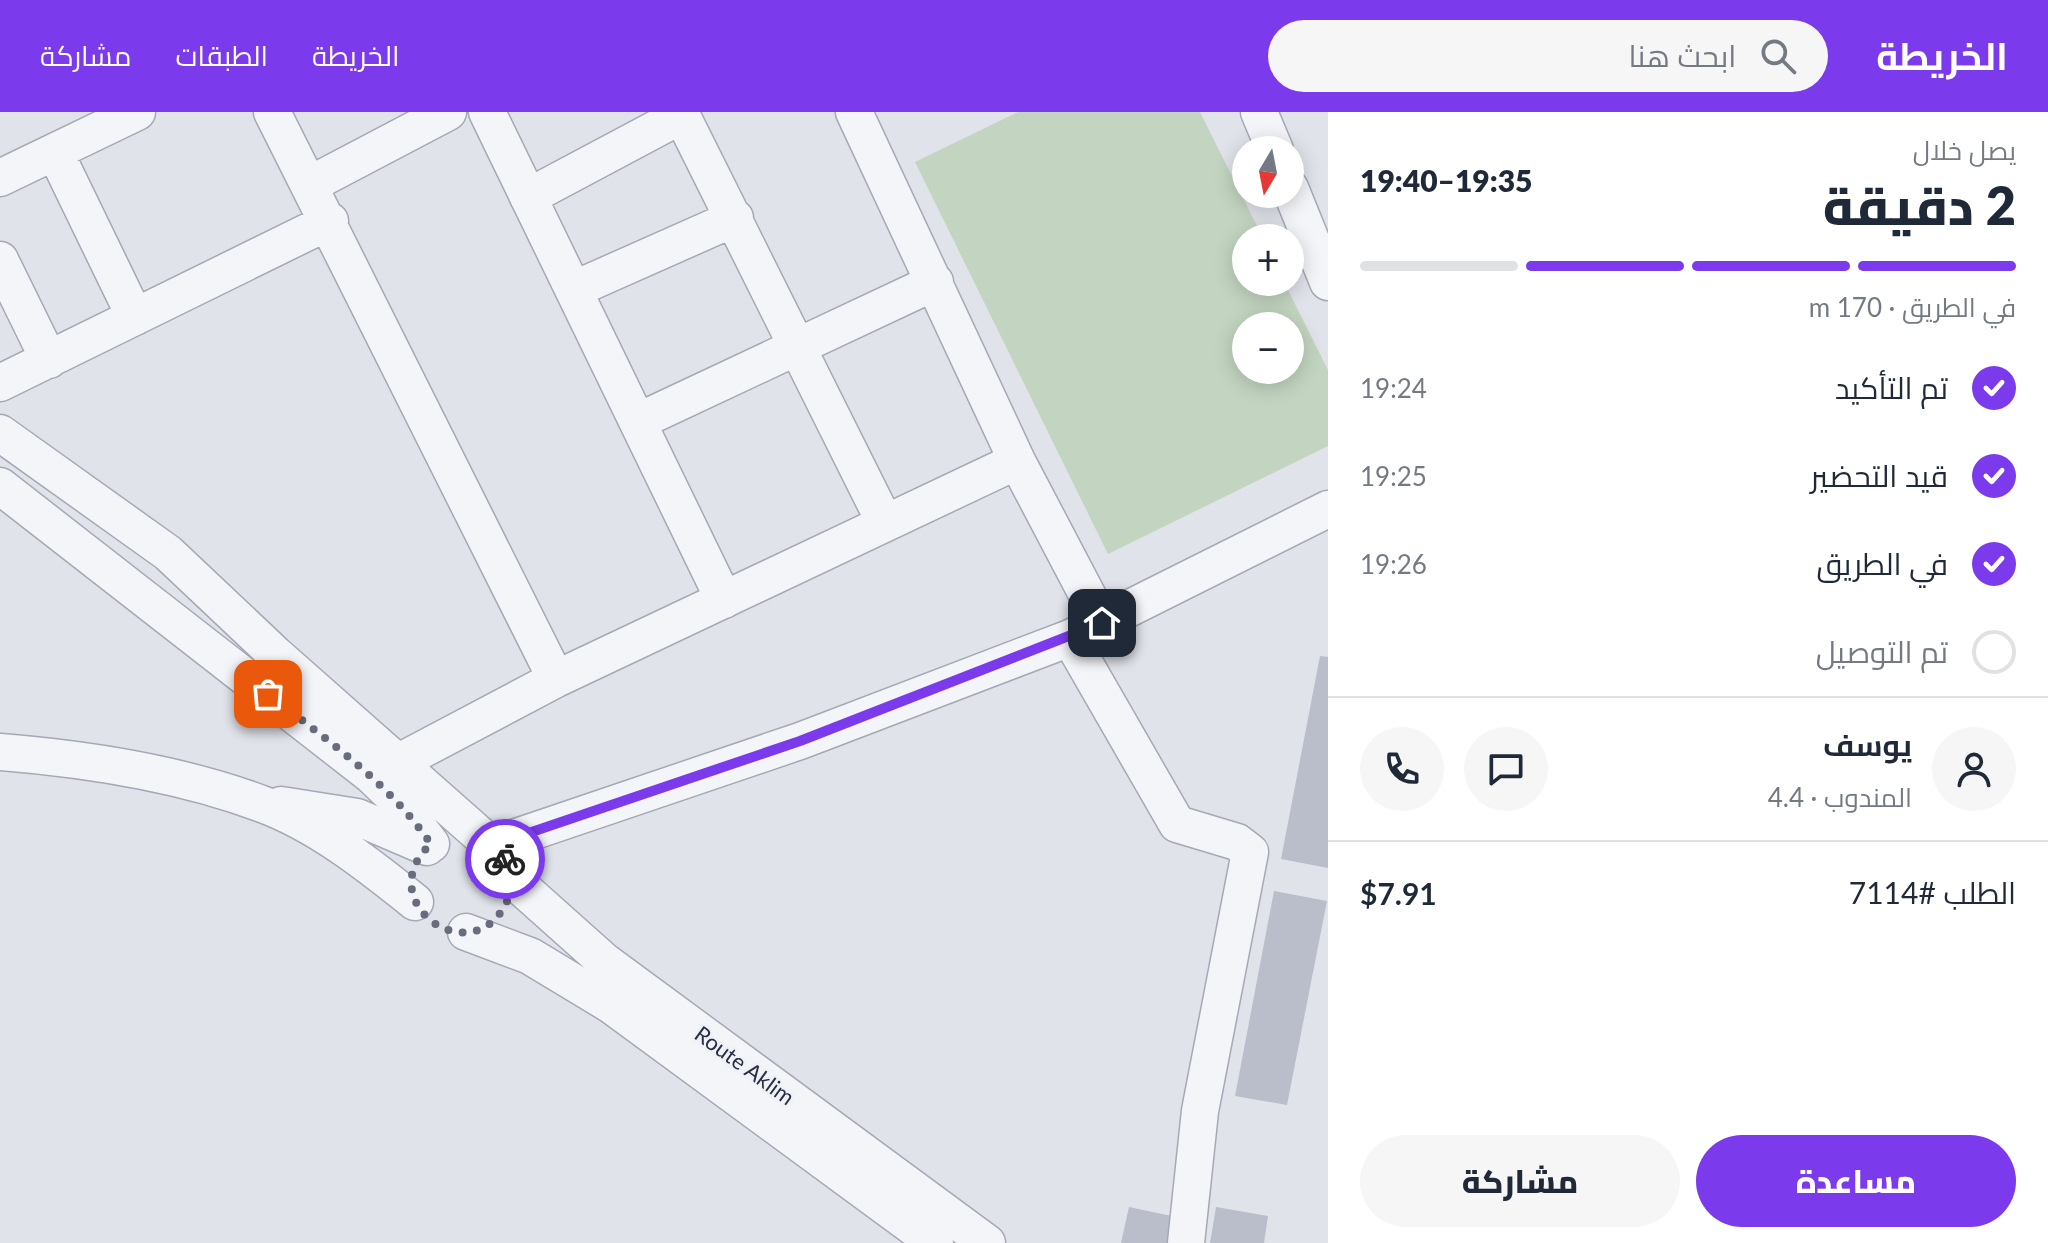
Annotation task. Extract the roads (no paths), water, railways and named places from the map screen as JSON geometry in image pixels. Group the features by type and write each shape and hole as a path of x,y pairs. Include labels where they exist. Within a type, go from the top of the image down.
{"street":[{"path":"0,178 137,112"},
{"path":"272,112 330,221 556,679"},
{"path":"311,184 448,112"},
{"path":"487,112 724,600"},
{"path":"854,112 1017,461 1086,631 1177,824 1243,844 1250,852 1200,1111 1186,1243"},
{"path":"1259,112 1269,136"},
{"path":"528,197 681,114 885,523"},
{"path":"55,152 135,317"},
{"path":"1298,208 1328,282"},
{"path":"575,289 735,218"},
{"path":"0,383 330,221"},
{"path":"0,260 49,360"},
{"path":"639,421 935,282"},
{"path":"0,433 168,553 275,654 502,854 511,878 507,904 500,915 479,929 466,932 441,928 421,912 415,902 347,852 264,804"},
{"path":"399,762 556,679 1017,461"},
{"path":"0,486 371,775 389,813 429,845"},
{"path":"415,902 414,867 429,845 456,834 487,841 800,741 1086,631 1328,509"},
{"path":"0,752 122,767 264,804 389,813"},
{"name":"Route Aklim","path":"511,878 604,961 987,1243"},
{"name":"Route Aklim","path":"466,932 530,956 611,1005 935,1243"}]}
